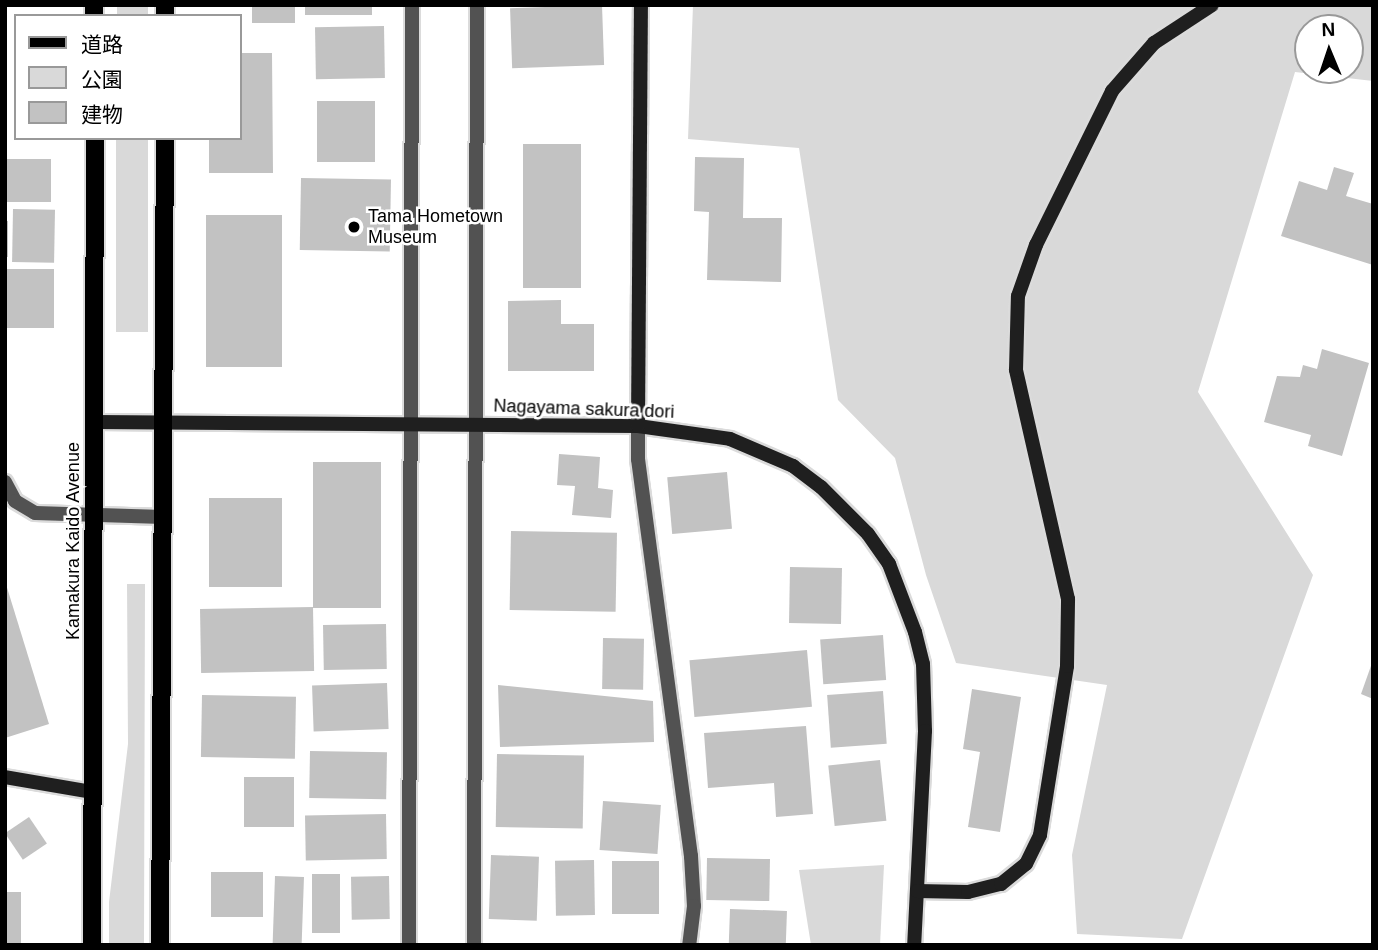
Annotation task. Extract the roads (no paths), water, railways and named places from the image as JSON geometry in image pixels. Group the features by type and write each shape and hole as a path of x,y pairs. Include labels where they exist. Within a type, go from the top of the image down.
{"main road":[{"name":"Kamakura Kaido Avenue","path":"92,945 95,140"},
{"path":"160,945 165,140"}],"street":[{"path":"409,945 412,5"},
{"path":"474,945 477,5"},
{"path":"640,5 638,459 691,856 689,945"},
{"path":"917,891 968,892 1001,884 1026,864 1040,835 1067,666 1068,599 1016,370 1018,296 1035,244 1112,91 1154,43 1212,5"},
{"name":"Nagayama sakura dori","path":"95,422 638,426 730,439 793,466 848,512 889,564 905,599 923,664 925,731 914,945"},
{"path":"5,482 15,501 35,513 94,517 163,517"},
{"path":"5,776 92,792"}],"place":[{"name":"Tama Hometown Museum","path":"354,227"}]}
